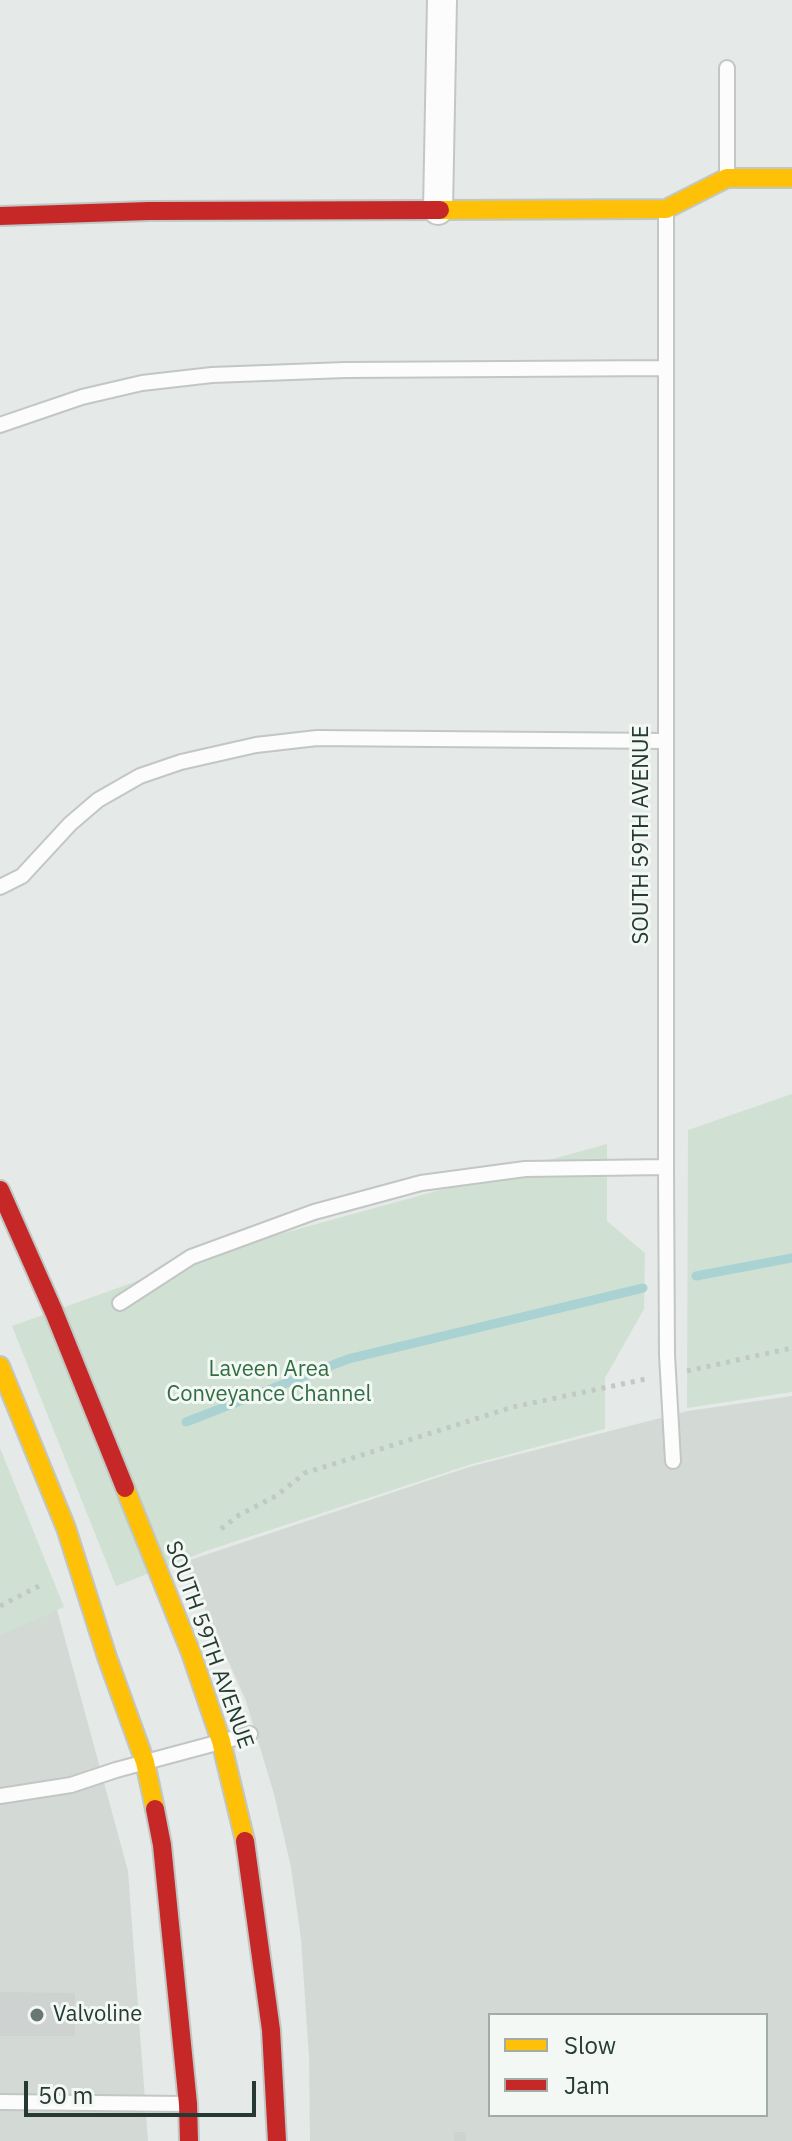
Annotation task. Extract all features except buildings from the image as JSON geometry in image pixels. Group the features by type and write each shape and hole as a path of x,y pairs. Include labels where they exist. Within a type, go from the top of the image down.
{"main road":[{"path":"0,217 149,211 666,209 727,178 792,178"},
{"name":"SOUTH 59TH AVENUE","path":"0,1190 54,1312 186,1638 221,1741 243,1823 271,2030 277,2141"},
{"path":"0,1366 66,1528 107,1657 145,1762 162,1845 189,2141"}],"street":[{"path":"438,210 442,0"}],"lane":[{"path":"727,68 727,178"},
{"name":"SOUTH 59TH AVENUE","path":"666,209 667,1355 673,1461"},
{"path":"0,425 82,397 142,383 212,375 345,370 666,368"},
{"path":"0,887 22,876 70,824 98,800 140,776 181,762 256,745 317,738 666,741"},
{"path":"120,1303 191,1257 314,1212 421,1183 525,1169 666,1167"},
{"path":"0,1796 71,1785 250,1734"},
{"path":"0,2102 188,2104"}],"path":[{"path":"221,1529 239,1515 276,1496 305,1473 513,1407 792,1348"},
{"path":"0,1606 39,1586"}],"shaded area":[{"path":"792,1396 792,2141 310,2141 309,2057 301,1939 291,1867 274,1794 246,1701 184,1562 469,1467 688,1411"},
{"path":"53,1595 128,1871 148,2141 0,2141 0,1622"}],"green space":[{"path":"792,1094 792,1392 687,1408 688,1130"},
{"name":"Laveen Area Conveyance Channel","path":"607,1144 607,1221 645,1253 644,1309 605,1378 605,1429 472,1464 209,1550 116,1586 12,1326 226,1249"},
{"path":"0,1448 64,1607 0,1635"}],"waterway":[{"path":"696,1276 792,1258"},
{"path":"186,1422 348,1359 643,1288"}],"traffic: slow":[{"path":"440,210 666,209 727,178 792,178"},
{"path":"0,1366 66,1528 107,1657 145,1762 155,1809"},
{"path":"125,1488 191,1653 221,1741 245,1841"}],"traffic: jam":[{"path":"0,216 149,211 440,210"},
{"path":"0,1190 54,1312 125,1488"},
{"path":"155,1809 162,1845 189,2141"},
{"path":"245,1841 271,2030 277,2141"}],"place":[{"name":"Valvoline","path":"37,2015"}]}
